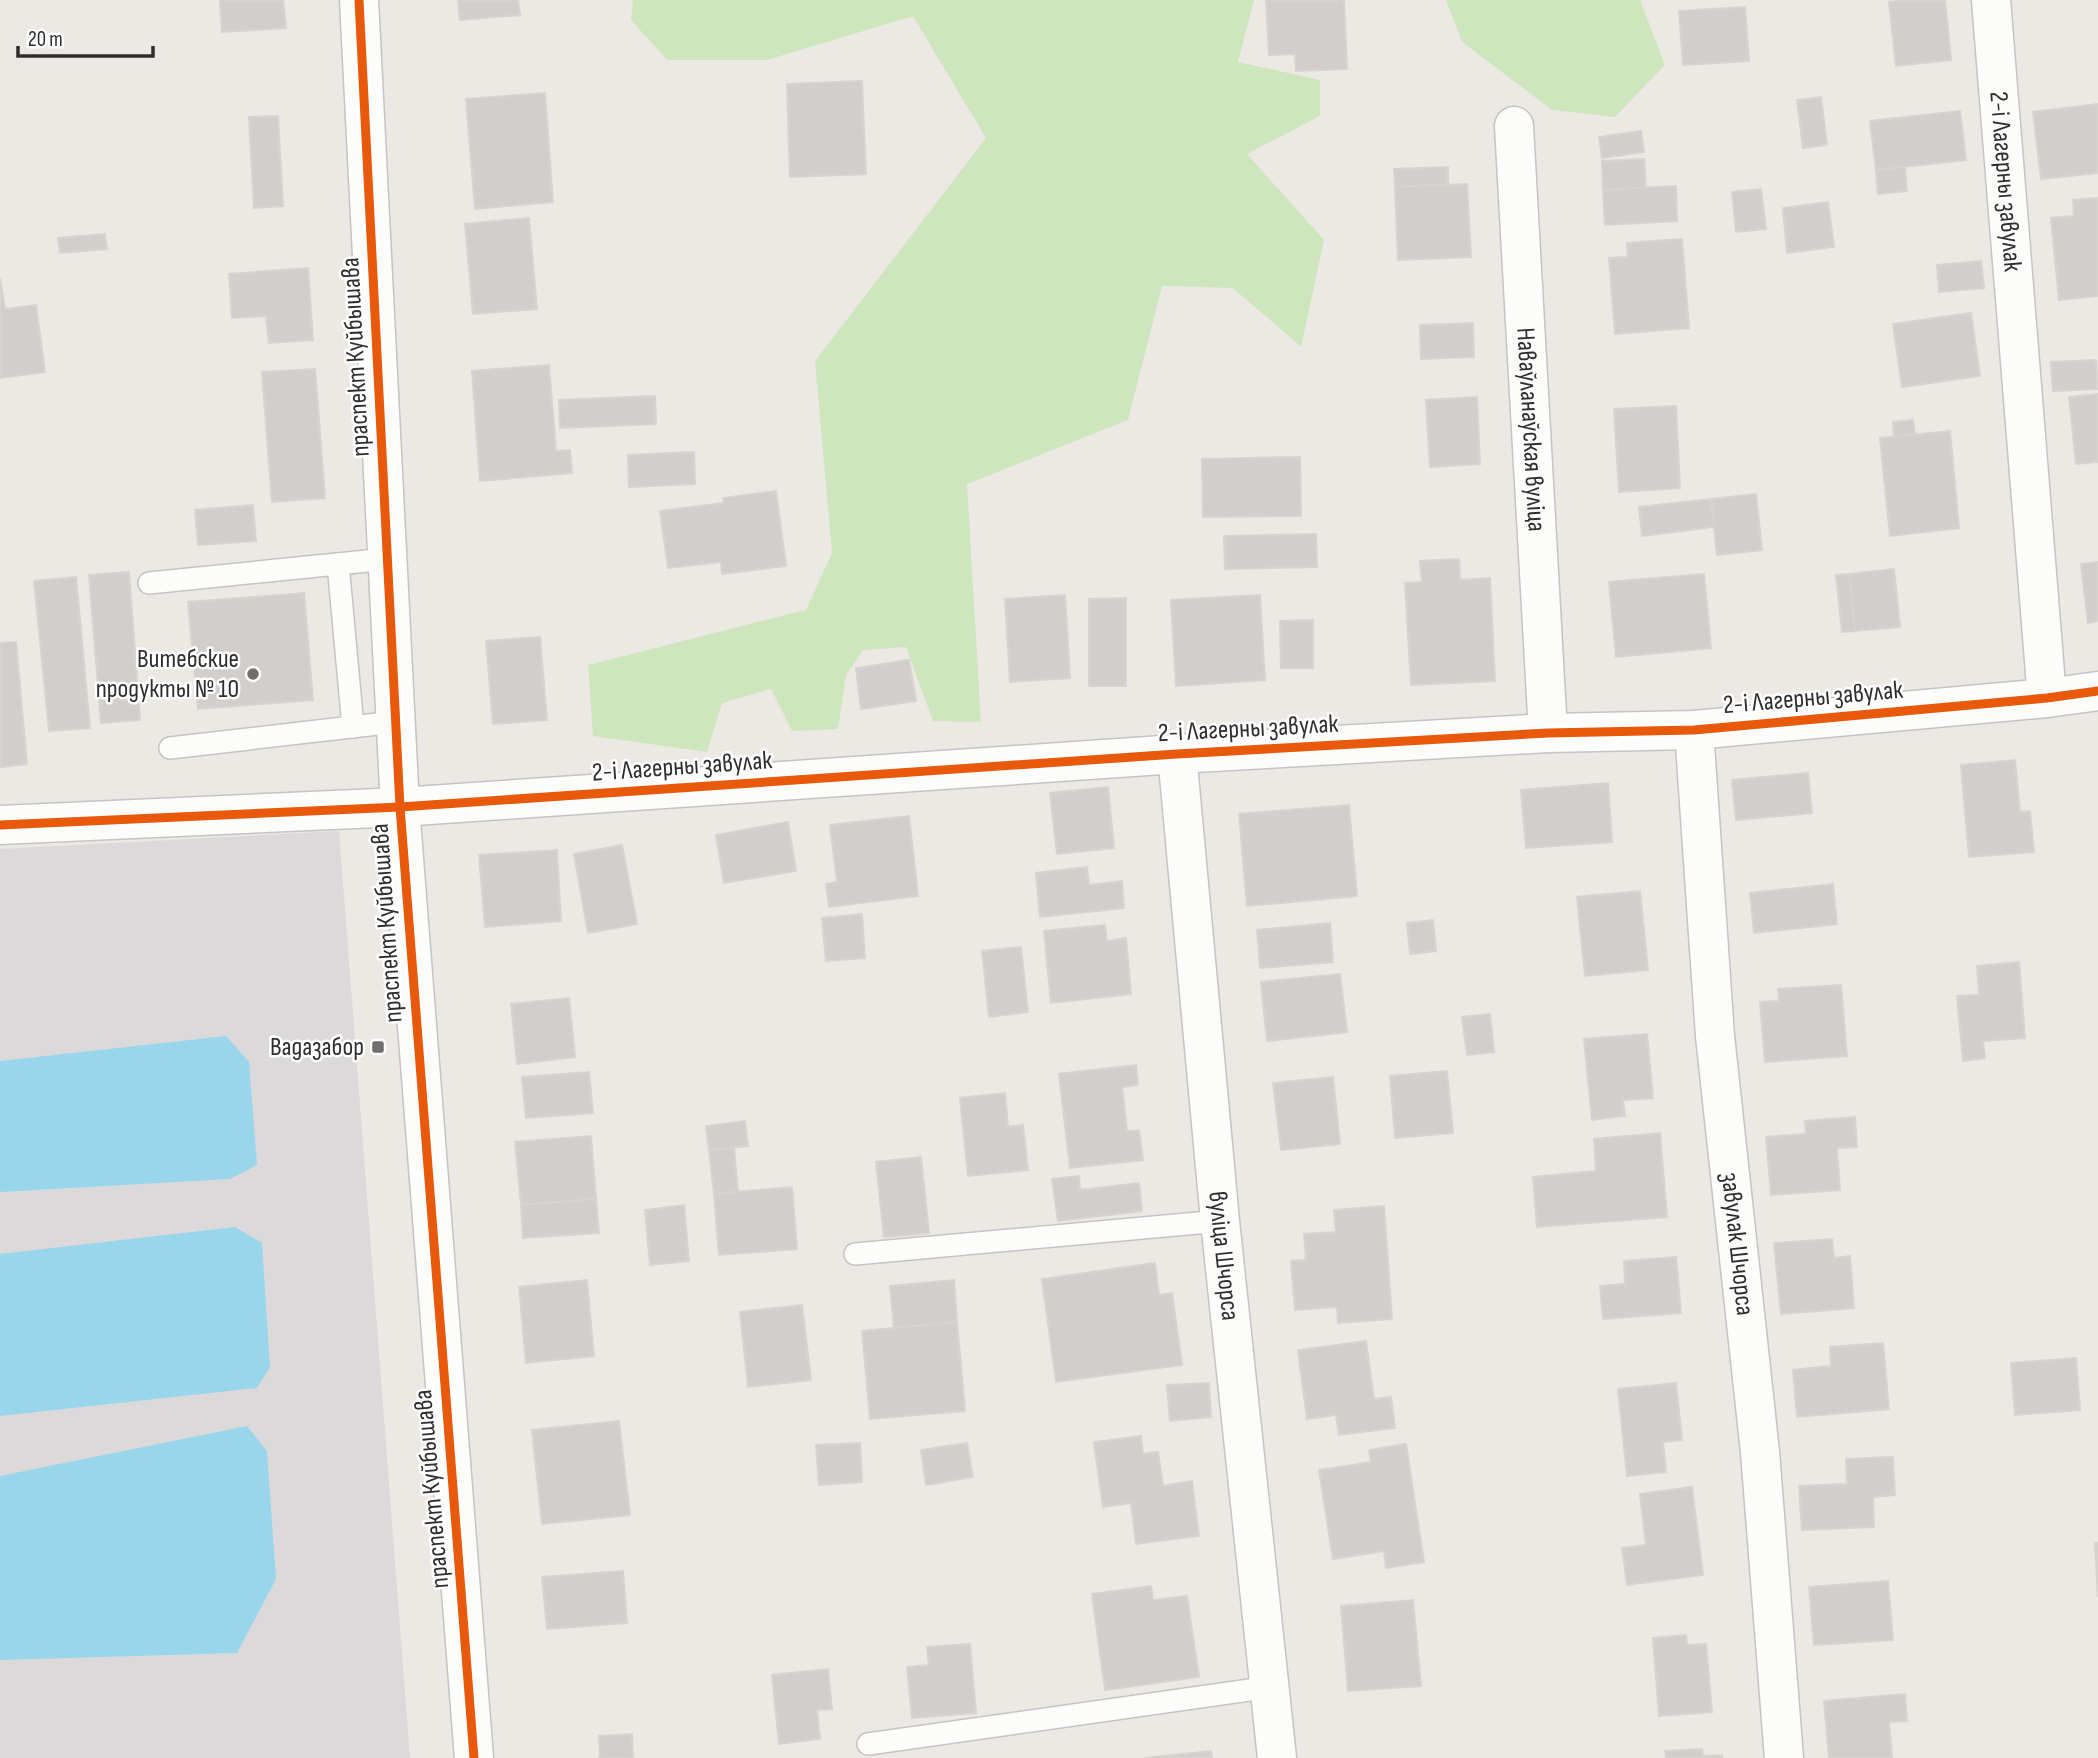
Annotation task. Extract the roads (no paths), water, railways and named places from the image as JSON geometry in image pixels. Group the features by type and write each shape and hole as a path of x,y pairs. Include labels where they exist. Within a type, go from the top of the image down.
{"street":[{"name":"праспект Куйбышава","path":"359,0 400,807 474,1758"},
{"name":"2-і Лагерны завулак","path":"1991,0 2047,698"},
{"name":"Наваўланаўская вуліца","path":"1514,126 1548,733"},
{"name":"2-і Лагерны завулак","path":"0,825 400,807 1177,754 1548,733 1694,730 2098,691"},
{"name":"завулак Шчорса","path":"1694,730 1715,1036 1759,1452 1784,1758"},
{"name":"вуліца Шчорса","path":"1177,754 1220,1222 1277,1758"}],"lane":[{"path":"149,583 387,559"},
{"path":"338,564 353,727"},
{"path":"170,748 395,722"},
{"path":"855,1254 1220,1222"},
{"path":"868,1744 1271,1687"}],"water":[{"path":"226,1036 249,1062 257,1165 230,1179 0,1192 0,1061"},
{"path":"235,1227 262,1243 270,1367 257,1388 0,1416 0,1254"},
{"path":"247,1426 267,1451 276,1579 237,1653 0,1660 0,1476"}],"place":[{"name":"Витебские продукты № 10","path":"253,674"},
{"name":"Вадазабор","path":"378,1047"}]}
